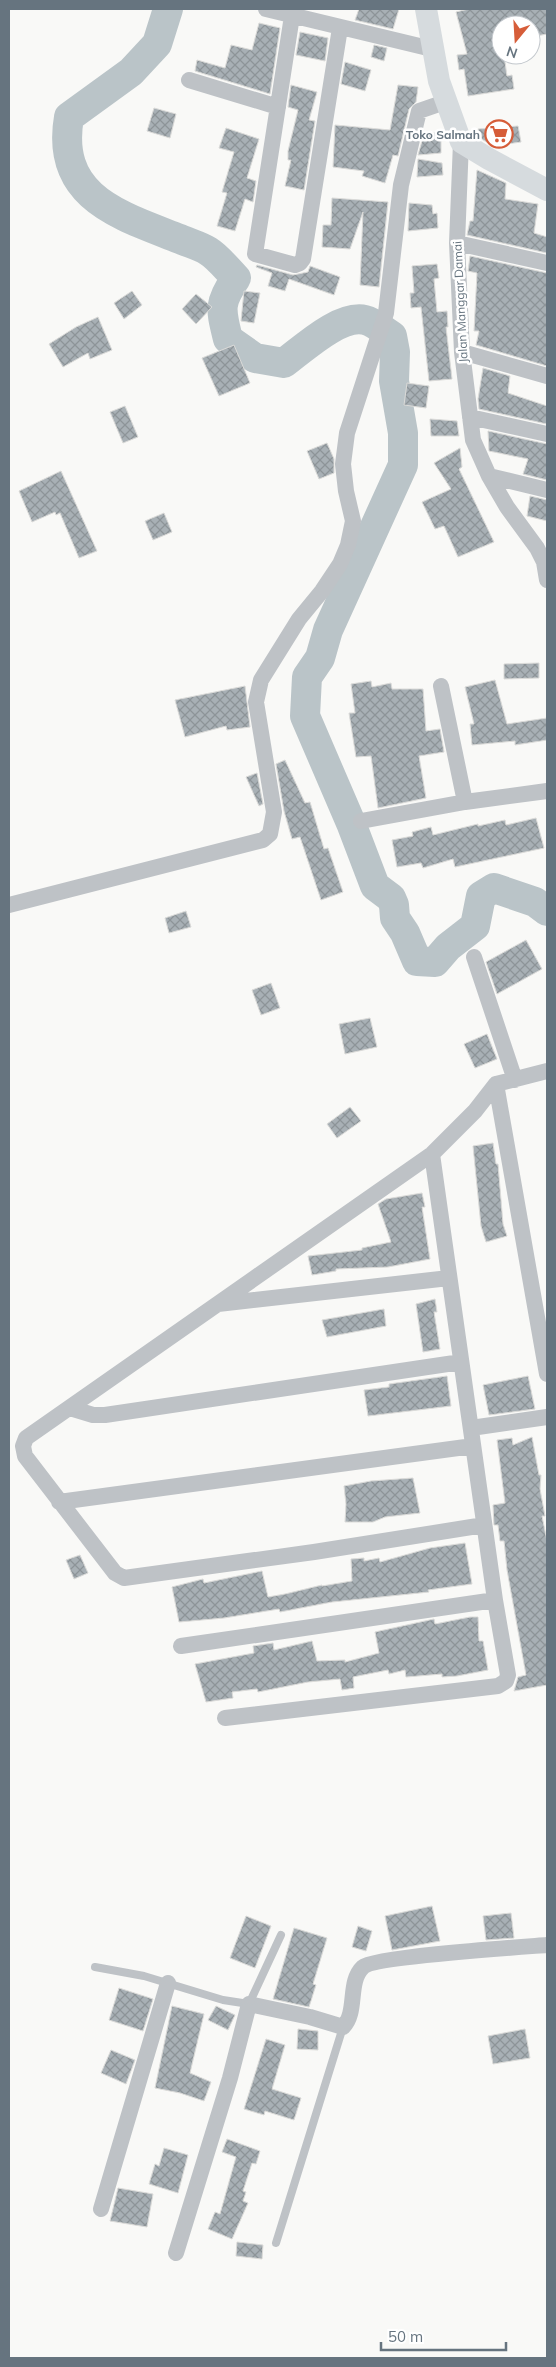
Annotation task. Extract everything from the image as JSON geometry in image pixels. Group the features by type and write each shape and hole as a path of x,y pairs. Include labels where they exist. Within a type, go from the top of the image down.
{"street":[{"path":"266,9 432,49"},
{"name":"Jalan Manggar Damai","path":"426,9 432,49 445,102 461,142 456,243 462,352 473,440 489,476 507,507 537,548 544,562 547,580"},
{"path":"292,16 255,254 295,265 303,259 340,28"},
{"path":"189,80 278,108"},
{"path":"9,905 263,840 270,834 274,812 256,702 261,680 299,619 331,578 348,545 353,521 346,491 343,464 347,433 386,313 401,185 418,114 422,108 445,102"},
{"path":"461,142 547,190"},
{"path":"456,243 547,263"},
{"path":"462,352 547,376"},
{"path":"470,417 547,434"},
{"path":"489,476 547,490"},
{"path":"441,686 465,802"},
{"path":"361,821 465,802 547,791"},
{"path":"474,957 515,1080"},
{"path":"484,1525 314,1552 124,1578 115,1573 59,1502 25,1456 23,1446 26,1438 432,1154 475,1112 496,1084 547,1071"},
{"path":"496,1084 547,1374"},
{"path":"225,1718 498,1686 506,1681 508,1675 484,1525 432,1154"},
{"path":"216,1305 449,1278"},
{"path":"70,1408 93,1415 105,1415 461,1362"},
{"path":"471,1428 547,1417"},
{"path":"59,1502 473,1446"},
{"path":"181,1646 495,1600"},
{"path":"176,2253 230,2078 249,2004 310,2017 343,2027 348,2022 358,1973 364,1966 398,1959 547,1945"},
{"path":"101,2209 168,1983"}],"lane":[{"path":"95,1968 168,1983 223,2000 249,2004 281,1935"},
{"path":"276,2243 343,2027"}],"building":[{"path":"359,9 399,9 393,29 355,20"},
{"path":"469,9 547,9 547,34 541,35 541,15 491,15 491,65 505,65 507,76 512,75 514,89 468,96 464,69 459,70 457,55 467,54 456,12"},
{"path":"259,23 280,28 270,94 195,71 197,60 225,68 231,45 252,50"},
{"path":"300,32 328,38 325,61 296,55"},
{"path":"374,45 387,48 384,61 371,57"},
{"path":"345,62 371,70 365,91 341,84"},
{"path":"291,85 317,92 309,120 315,121 304,190 285,186 291,160 288,160 288,151 298,110 288,107"},
{"path":"398,85 418,87 416,102 409,109 398,156 393,155 385,183 362,176 364,171 333,167 335,125 390,130"},
{"path":"154,108 176,114 170,138 147,131"},
{"name":"Toko Salmah","path":"518,126 521,142 493,146 480,138 478,129"},
{"path":"226,128 259,139 247,178 256,181 253,202 245,199 235,231 217,226 227,193 222,192 234,152 219,148"},
{"path":"441,132 441,153 418,155 424,134"},
{"path":"418,159 442,163 443,175 417,177"},
{"path":"477,170 506,183 505,199 538,204 534,233 547,237 547,253 467,235 470,221 473,221"},
{"path":"332,198 388,202 379,287 360,285 363,212 350,249 322,247 323,225 331,225"},
{"path":"409,203 432,205 433,214 437,213 438,228 408,231"},
{"path":"470,256 547,273 547,366 476,345 479,331 474,331 477,273 468,271"},
{"path":"437,264 439,278 434,279 437,312 447,311 448,327 446,327 452,379 429,381 421,307 411,308 410,293 414,293 412,266"},
{"path":"257,265 293,275 308,272 310,266 340,277 334,295 289,279 285,291 268,286 272,273 256,267"},
{"path":"132,291 142,305 124,319 114,303"},
{"path":"244,291 260,293 254,323 241,321"},
{"path":"196,294 212,307 196,324 182,309"},
{"path":"98,317 112,350 90,359 88,353 63,367 49,344 76,327"},
{"path":"234,345 250,383 219,396 202,358"},
{"path":"483,368 510,376 508,393 547,406 547,424 479,409 478,399"},
{"path":"407,383 429,386 426,408 404,405"},
{"path":"125,406 138,437 123,443 110,412"},
{"path":"430,419 457,421 459,436 431,436"},
{"path":"488,431 547,444 547,480 523,474 528,459 489,451"},
{"path":"327,443 334,459 334,473 319,479 307,451"},
{"path":"460,448 462,467 459,469 494,542 458,557 444,526 435,529 422,502 451,489 434,463"},
{"path":"61,471 97,551 79,558 60,513 56,515 55,512 32,522 19,491"},
{"path":"530,496 547,500 547,521 527,516"},
{"path":"164,513 172,532 153,540 145,521"},
{"path":"539,663 539,678 504,679 504,664"},
{"path":"495,680 507,724 547,718 547,740 515,745 515,741 472,745 470,724 474,724 465,687"},
{"path":"371,681 372,687 391,683 392,689 423,689 426,731 440,729 444,752 419,756 426,798 378,808 371,756 356,757 349,713 355,713 351,684"},
{"path":"245,686 250,727 227,730 226,726 185,737 175,700"},
{"path":"285,760 305,803 310,802 324,849 328,848 343,892 321,900 300,837 292,839 284,811 276,764"},
{"path":"257,773 263,804 259,806 246,777"},
{"path":"536,818 544,848 455,867 453,859 423,868 421,863 397,867 392,840 413,836 412,832 431,827 433,835 478,824 478,826 505,820 506,825"},
{"path":"186,911 191,927 169,933 165,918"},
{"path":"526,940 542,969 497,994 486,962"},
{"path":"271,983 280,1008 261,1015 252,990"},
{"path":"370,1018 377,1047 345,1054 339,1024"},
{"path":"487,1034 497,1059 475,1068 464,1044"},
{"path":"350,1107 361,1121 337,1138 327,1124"},
{"path":"493,1143 496,1164 498,1164 503,1224 507,1236 486,1242 481,1226 473,1146"},
{"path":"422,1193 425,1207 422,1207 430,1259 388,1267 336,1269 336,1271 312,1275 308,1256 362,1250 362,1248 391,1242 378,1204 386,1199"},
{"path":"435,1299 437,1312 434,1312 440,1349 423,1352 416,1304"},
{"path":"384,1309 386,1326 327,1337 322,1320"},
{"path":"447,1376 451,1406 368,1416 364,1390 389,1387 389,1384"},
{"path":"528,1376 535,1409 489,1415 483,1385"},
{"path":"532,1437 539,1475 541,1475 540,1489 545,1516 542,1516 547,1541 547,1685 514,1691 518,1677 526,1675 507,1570 504,1541 500,1541 498,1525 494,1525 493,1505 505,1503 497,1440 512,1438 513,1445"},
{"path":"413,1478 420,1513 385,1517 373,1522 345,1522 344,1486 371,1481"},
{"path":"465,1543 472,1584 428,1590 429,1592 332,1602 280,1612 279,1609 224,1618 179,1622 172,1587 203,1579 204,1583 262,1571 268,1597 322,1585 352,1581 351,1559 364,1558 364,1561 379,1558 380,1562 430,1548"},
{"path":"80,1555 88,1573 74,1579 66,1560"},
{"path":"478,1617 479,1641 483,1641 488,1670 457,1676 442,1677 442,1674 406,1677 405,1670 389,1674 388,1670 353,1677 354,1688 342,1690 340,1679 308,1682 258,1692 257,1689 232,1692 233,1698 206,1702 195,1664 254,1653 253,1646 273,1643 274,1650 312,1641 317,1661 345,1660 345,1662 379,1653 375,1632 434,1619 435,1624"},
{"path":"432,1906 440,1941 392,1950 385,1916"},
{"path":"511,1913 514,1938 486,1940 483,1916"},
{"path":"246,1916 271,1926 255,1968 230,1958"},
{"path":"358,1926 372,1931 366,1951 352,1947"},
{"path":"294,1928 327,1938 313,1984 316,1985 309,2007 273,1999"},
{"path":"119,1988 153,1999 143,2031 109,2020"},
{"path":"172,2006 204,2014 190,2073 211,2082 204,2101 180,2093 155,2088"},
{"path":"216,2006 235,2015 228,2030 208,2020"},
{"path":"298,2029 318,2031 318,2050 297,2049"},
{"path":"525,2029 530,2058 493,2064 488,2036"},
{"path":"266,2039 285,2045 272,2089 301,2098 294,2120 265,2111 264,2115 244,2109"},
{"path":"111,2050 135,2060 126,2084 101,2073"},
{"path":"227,2139 260,2151 256,2164 252,2163 243,2191 246,2192 243,2201 248,2203 232,2239 208,2229 215,2212 220,2214 236,2157 222,2152"},
{"path":"164,2148 188,2155 178,2193 149,2184 155,2164 159,2166"},
{"path":"118,2188 153,2194 147,2227 110,2221"},
{"path":"237,2242 263,2245 262,2259 236,2256"}],"waterway":[{"path":"168,9 157,44 131,72 69,117 67,145 72,167 82,185 97,199 115,211 202,248 222,263 236,278 226,294 223,307 228,339 255,358 284,363 333,327 355,320 368,321 392,336 395,352 394,381 403,433 403,465 328,630 320,658 307,677 305,716 351,823 375,886 391,898 394,905 395,918 405,933 417,961 435,962 448,947 475,926 481,896 494,888 535,902 547,911"}],"place":[{"name":"Toko Salmah","path":"499,134"}]}
